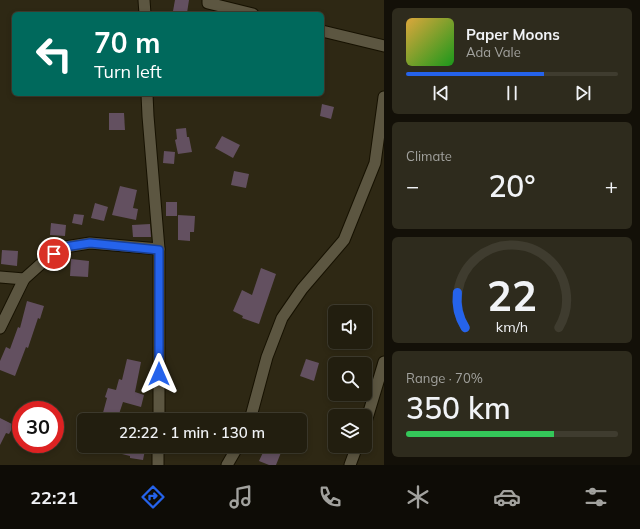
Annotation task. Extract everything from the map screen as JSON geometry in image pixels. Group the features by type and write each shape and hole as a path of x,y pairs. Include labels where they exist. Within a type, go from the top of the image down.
{"street":[{"path":"144,0 145,12"},
{"path":"208,0 208,3 245,12"},
{"path":"324,31 384,46"},
{"path":"147,96 148,124 159,250 159,413"},
{"path":"252,413 267,356 282,318 302,289 344,240 375,163 384,97"},
{"path":"0,328 24,279 43,262 65,247 90,243 159,250"},
{"path":"0,277 24,279"},
{"path":"370,409 384,362"},
{"path":"158,453 158,465"},
{"path":"227,465 234,453"},
{"path":"350,465 354,453"}],"building":[{"path":"175,0 189,0 187,12 173,11"},
{"path":"322,104 334,107 331,119 320,116"},
{"path":"109,113 124,113 125,130 109,130"},
{"path":"186,128 187,137 189,137 192,152 178,154 175,140 177,139 176,129"},
{"path":"222,136 240,145 233,158 215,148"},
{"path":"164,151 175,152 174,164 163,163"},
{"path":"234,171 249,174 246,188 231,185"},
{"path":"120,186 137,190 133,208 138,209 136,220 112,215"},
{"path":"166,202 177,202 177,216 166,216"},
{"path":"95,203 108,207 104,221 91,218"},
{"path":"74,214 84,215 82,225 72,223"},
{"path":"178,215 195,216 194,232 190,232 190,241 178,240"},
{"path":"51,223 66,225 65,236 50,235"},
{"path":"150,224 151,237 133,237 132,225"},
{"path":"2,250 18,251 17,266 1,264"},
{"path":"71,259 89,261 88,277 70,276"},
{"path":"261,268 276,274 259,324 242,318 243,316 233,311 242,290 252,295"},
{"path":"27,301 44,306 40,319 38,318 28,348 26,347 15,376 0,370 0,361 6,347 10,349 18,327 20,328"},
{"path":"127,359 141,362 135,392 144,395 141,407 123,402 119,413 103,413 108,388 116,390 119,379 122,380"},
{"path":"306,359 319,363 314,381 300,376"},
{"path":"0,418 12,424 12,429 9,434 6,433 0,445"},
{"path":"118,453 144,453 143,460 130,458 130,456"},
{"path":"263,453 281,453 276,465 269,465 259,461"}],"route":[{"path":"54,254 65,247 90,243 159,250 159,374"}]}
